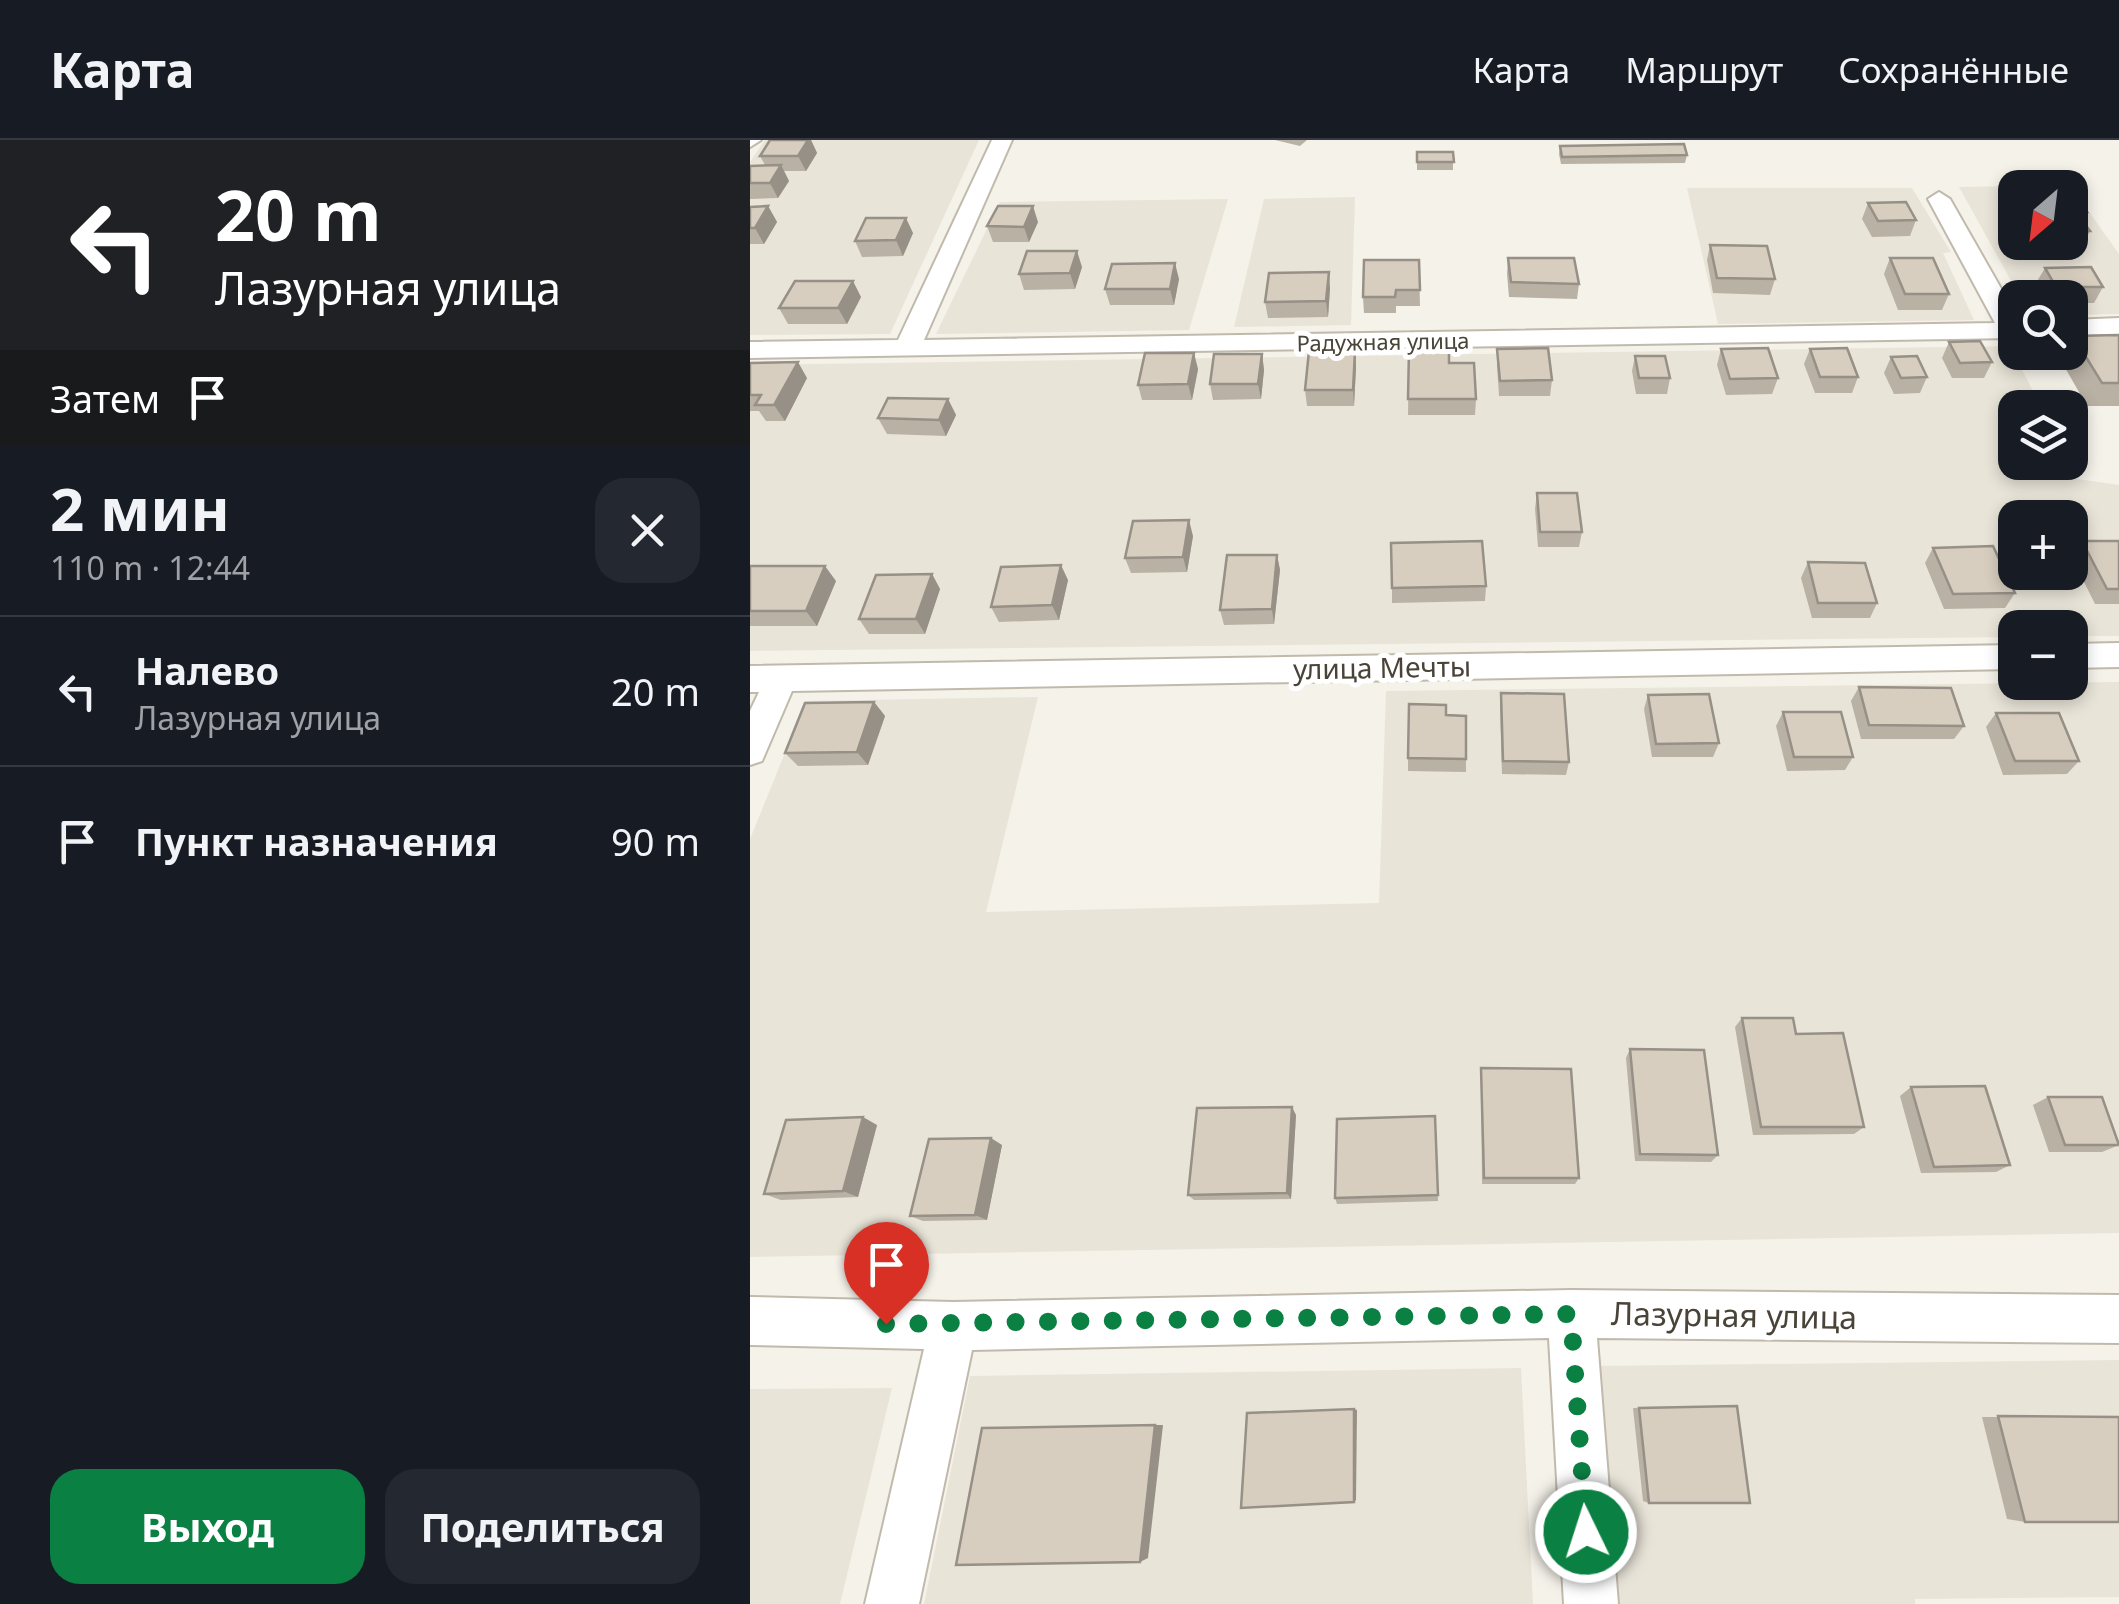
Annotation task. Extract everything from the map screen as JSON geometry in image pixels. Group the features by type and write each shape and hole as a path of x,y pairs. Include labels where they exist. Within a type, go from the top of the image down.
{"street":[{"path":"907,349 1002,140"},
{"path":"1940,199 1998,303"},
{"path":"2088,327 2119,326"},
{"name":"Радужная улица","path":"750,350 1998,330"},
{"path":"2088,656 2119,655"},
{"name":"улица Мечты","path":"766,678 1998,657"},
{"path":"750,751 766,678"},
{"path":"1571,1314 1591,1604"},
{"name":"Лазурная улица","path":"750,1321 953,1326 1571,1314 2119,1319"},
{"path":"892,1604 953,1326"}],"shaded area":[{"path":"765,140 979,140 890,334 750,335 750,162"},
{"path":"1998,186 1998,257 1959,187"},
{"path":"1687,188 1912,188 1951,252 1943,253 1974,320 1718,324"},
{"path":"1355,197 1351,325 1234,327 1264,199"},
{"path":"1228,199 1189,330 936,334 1000,202"},
{"path":"2088,210 2119,254 2119,314 2088,315 2088,280 2011,280 1999,260 2088,260"},
{"path":"1998,346 1998,370 2022,370 2032,390 1998,390 1998,480 2084,480 2119,485 2119,636 2088,636 2088,610 1998,610 1998,637 750,651 750,365"},
{"path":"2088,682 2119,682 2119,1233 750,1257 750,839 806,701 1038,697 986,912 1379,903 1386,691 1998,683 1998,700 2088,700"},
{"path":"2119,1360 2119,1597 1915,1599 1915,1604 1614,1604 1593,1366"},
{"path":"1521,1368 1533,1604 924,1604 970,1376"},
{"path":"892,1388 840,1604 750,1604 750,1389"}],"building":[{"path":"770,140 808,140 798,156 760,156"},
{"path":"1684,144 1687,155 1562,157 1560,146"},
{"path":"1417,152 1453,152 1454,162 1417,162"},
{"path":"781,165 770,183 750,183 750,166"},
{"path":"1906,202 1916,220 1878,221 1868,203"},
{"path":"768,206 755,228 750,228 750,207"},
{"path":"998,206 1033,206 1024,227 987,226"},
{"path":"866,218 906,218 896,240 855,241"},
{"path":"1710,245 1767,246 1775,279 1717,278"},
{"path":"1027,251 1077,251 1070,273 1019,274"},
{"path":"1508,258 1574,258 1579,284 1511,282"},
{"path":"1890,258 1933,258 1949,294 1905,294"},
{"path":"1364,260 1419,260 1420,290 1396,290 1395,297 1363,297"},
{"path":"1175,263 1170,289 1105,289 1112,264"},
{"path":"2091,267 2103,287 2088,287 2088,280 2052,280 2045,268"},
{"path":"1329,272 1326,301 1265,302 1269,273"},
{"path":"795,281 853,281 838,308 779,308"},
{"path":"2119,335 2119,383 2102,383 2088,360 2088,336"},
{"path":"1980,341 1992,362 1960,363 1949,342"},
{"path":"1548,348 1552,380 1500,381 1497,349"},
{"path":"1768,348 1778,378 1730,379 1721,349"},
{"path":"1847,348 1858,377 1820,377 1810,349"},
{"path":"1409,349 1449,349 1449,363 1474,363 1476,399 1408,399"},
{"path":"1309,351 1355,351 1353,390 1305,390"},
{"path":"1145,353 1194,353 1188,384 1138,385"},
{"path":"1214,354 1262,354 1258,384 1210,384"},
{"path":"1635,356 1665,356 1670,378 1639,378"},
{"path":"1917,356 1927,377 1901,378 1891,357"},
{"path":"798,362 774,405 755,405 761,395 750,395 750,363"},
{"path":"888,398 948,399 939,420 878,418"},
{"path":"1537,493 1577,493 1582,532 1540,532"},
{"path":"1189,520 1183,557 1125,558 1133,521"},
{"path":"1482,541 1486,586 1392,588 1391,543"},
{"path":"2088,541 2119,541 2119,589 2107,589 2088,553"},
{"path":"1993,546 1998,557 1998,590 2015,593 1953,594 1933,548"},
{"path":"1227,555 1277,555 1272,609 1220,610"},
{"path":"1808,562 1865,563 1877,603 1818,603"},
{"path":"1061,565 1052,605 991,607 1001,567"},
{"path":"750,566 825,566 806,611 750,611"},
{"path":"932,574 916,619 859,619 876,575"},
{"path":"1859,687 1951,688 1964,726 1869,725"},
{"path":"1501,693 1564,694 1569,762 1503,761"},
{"path":"1709,694 1719,743 1656,744 1648,695"},
{"path":"874,702 857,752 785,753 805,703"},
{"path":"1409,704 1446,705 1446,715 1466,716 1466,759 1408,758"},
{"path":"1783,712 1841,712 1853,757 1794,757"},
{"path":"1996,713 2059,713 2079,761 2015,761"},
{"path":"1742,1018 1793,1018 1796,1034 1843,1033 1864,1127 1761,1127"},
{"path":"1630,1049 1704,1050 1718,1155 1640,1154"},
{"path":"1481,1068 1571,1069 1579,1178 1484,1178"},
{"path":"1985,1086 2010,1165 1934,1167 1911,1087"},
{"path":"2048,1097 2102,1097 2119,1145 2065,1145"},
{"path":"1292,1107 1287,1193 1188,1195 1197,1108"},
{"path":"1435,1116 1438,1195 1335,1198 1337,1119"},
{"path":"863,1117 843,1191 764,1194 786,1120"},
{"path":"991,1138 975,1215 910,1216 929,1139"},
{"path":"1737,1406 1750,1503 1649,1503 1639,1408"},
{"path":"1354,1409 1354,1502 1241,1508 1247,1413"},
{"path":"1998,1416 2119,1417 2119,1522 2025,1522"},
{"path":"1155,1425 1140,1562 956,1565 982,1428"}],"route":[{"path":"886,1324 1571,1314 1586,1532"}]}
